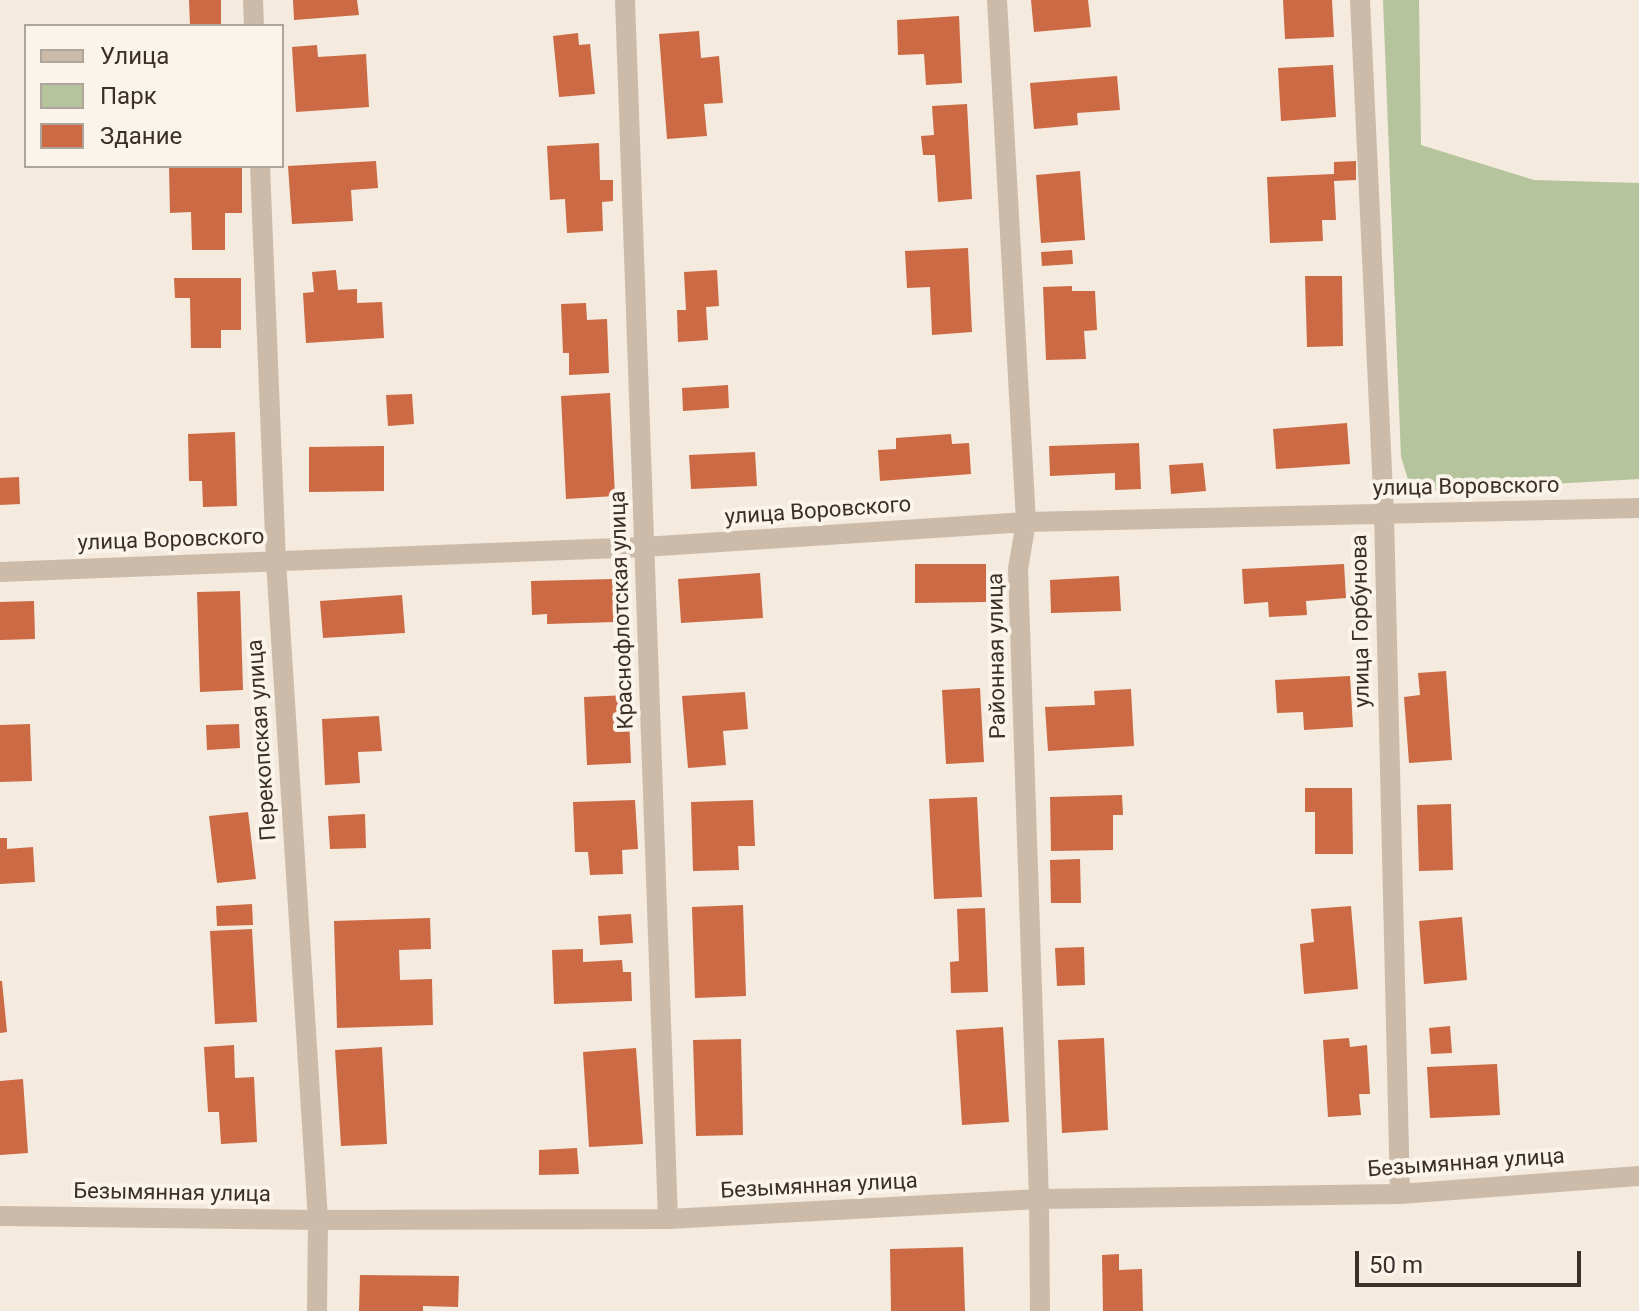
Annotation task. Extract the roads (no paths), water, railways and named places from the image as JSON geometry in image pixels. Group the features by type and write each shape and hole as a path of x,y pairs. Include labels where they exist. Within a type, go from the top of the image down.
{"street":[{"path":"253,0 254,24"},
{"name":"Краснофлотская улица","path":"625,0 668,1219"},
{"name":"Районная улица","path":"997,0 1026,522 1018,569 1040,1311"},
{"name":"улица Горбунова","path":"1360,0 1384,514 1400,1194"},
{"name":"Перекопская улица","path":"260,168 276,561 318,1220 317,1311"},
{"name":"улица Воровского","path":"0,572 644,547 1026,522 1639,508"},
{"name":"Безымянная улица","path":"0,1216 318,1220 668,1219 1039,1199 1400,1194 1639,1176"}]}
